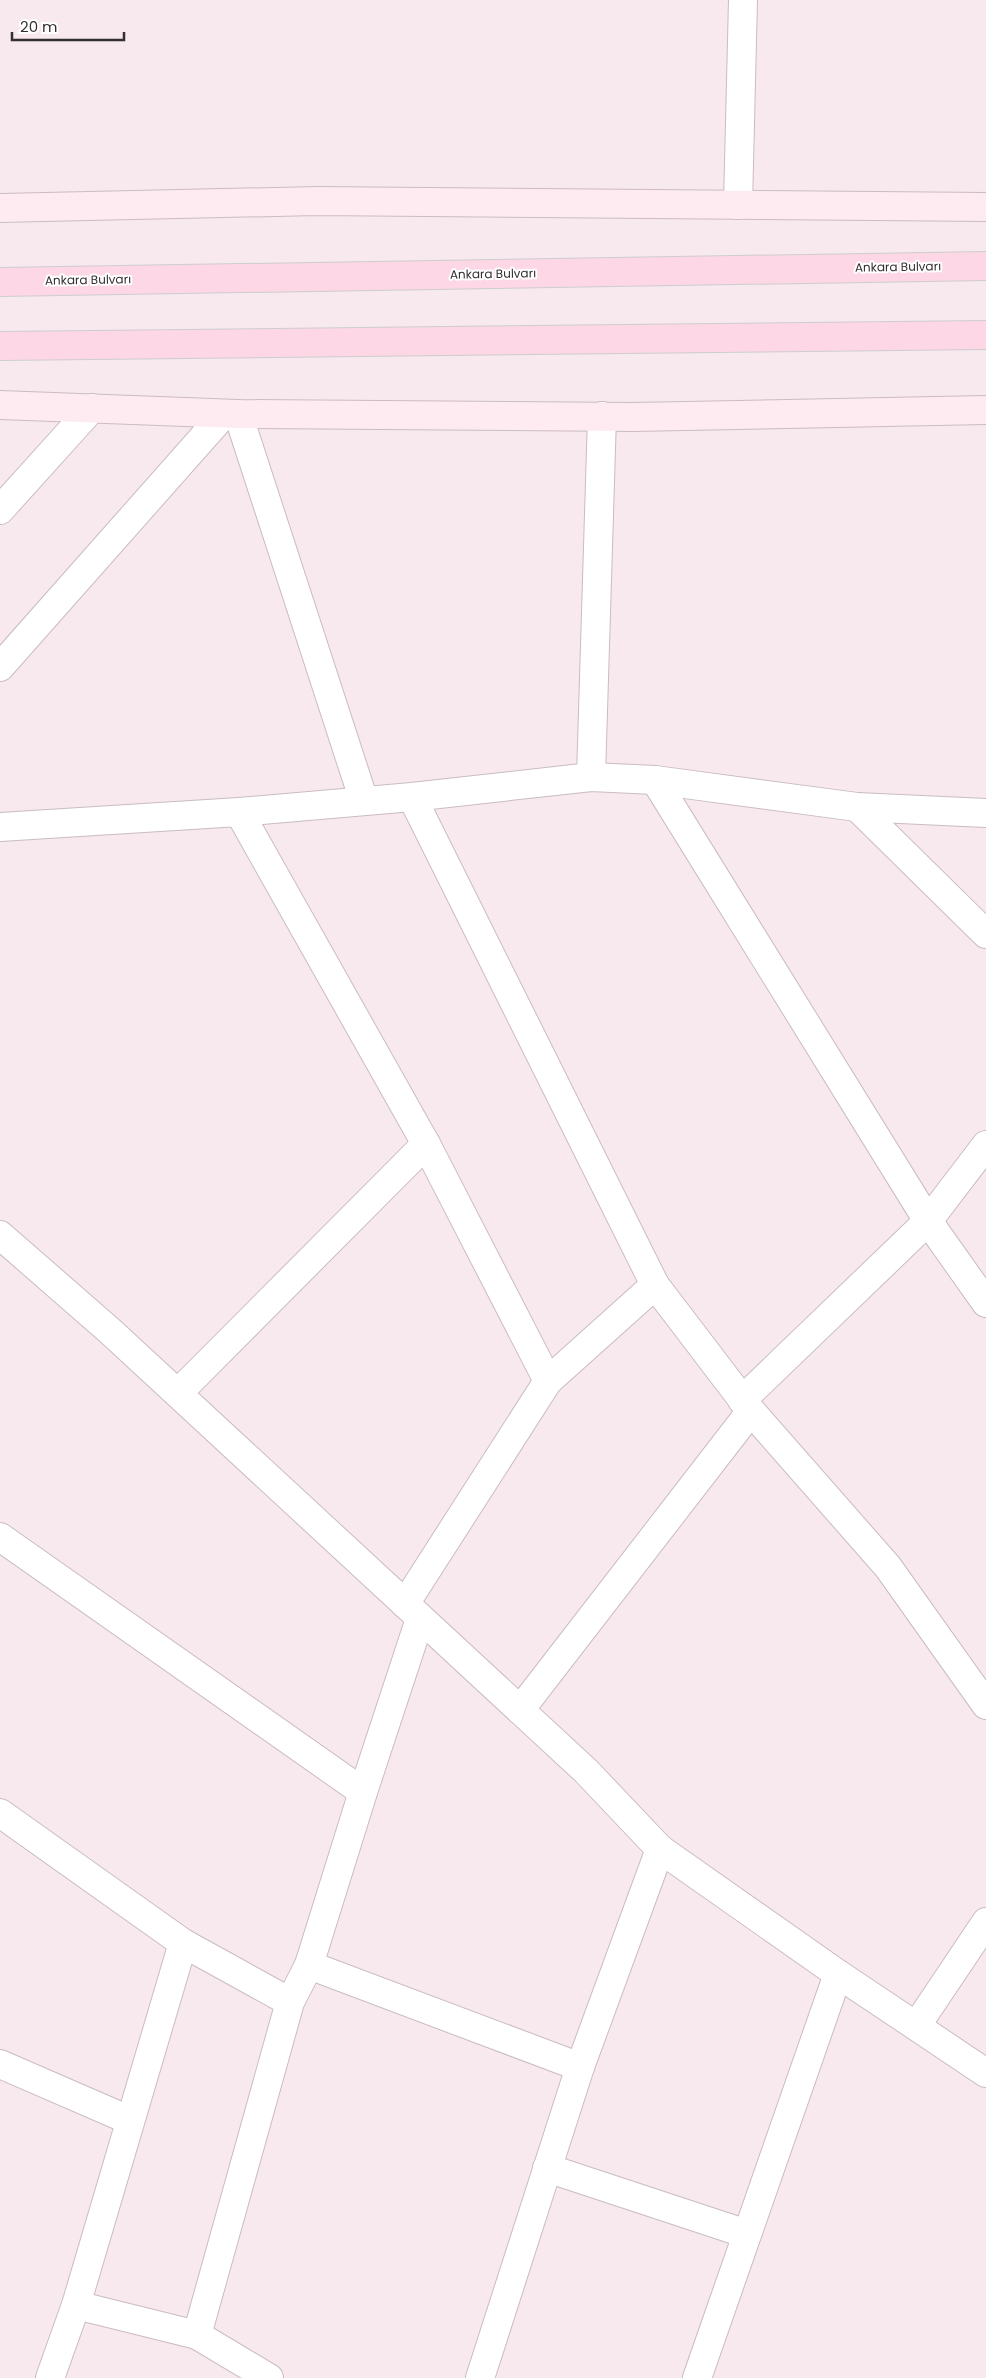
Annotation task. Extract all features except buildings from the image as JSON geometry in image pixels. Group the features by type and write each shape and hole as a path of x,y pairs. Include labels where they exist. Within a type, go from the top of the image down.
{"main road":[{"path":"0,208 317,201 986,207"},
{"name":"Ankara Bulvarı","path":"0,282 986,266"},
{"path":"0,346 986,335"},
{"path":"0,405 231,414 602,416 986,410"}],"street":[{"path":"738,205 743,0"},
{"path":"0,510 92,408"},
{"path":"0,667 231,414 364,801"},
{"path":"591,777 602,416"},
{"path":"0,828 239,812 412,797 591,777 655,780 857,807 986,813"},
{"path":"655,780 928,1221 986,1303"},
{"path":"412,797 655,1285 747,1406 888,1567 986,1705"},
{"path":"857,807 986,934"},
{"path":"239,812 426,1144 548,1382"},
{"path":"178,1393 426,1144"},
{"path":"520,1710 747,1406 928,1221 986,1145"},
{"path":"2,1244 110,1331 178,1393 586,1771 660,1849 838,1974 917,2025 986,2073"},
{"path":"197,2335 290,2002 309,1965 363,1792 413,1611 548,1382 655,1285"},
{"path":"0,1537 363,1792"},
{"path":"0,1814 183,1943 290,2002"},
{"path":"480,2378 580,2067 660,1849"},
{"path":"917,2025 986,1922"},
{"path":"50,2378 76,2305 129,2120 183,1943"},
{"path":"309,1965 580,2067"},
{"path":"697,2378 838,1974"},
{"path":"0,2064 129,2120"},
{"path":"547,2168 747,2234"},
{"path":"76,2305 197,2335 269,2378"}]}
